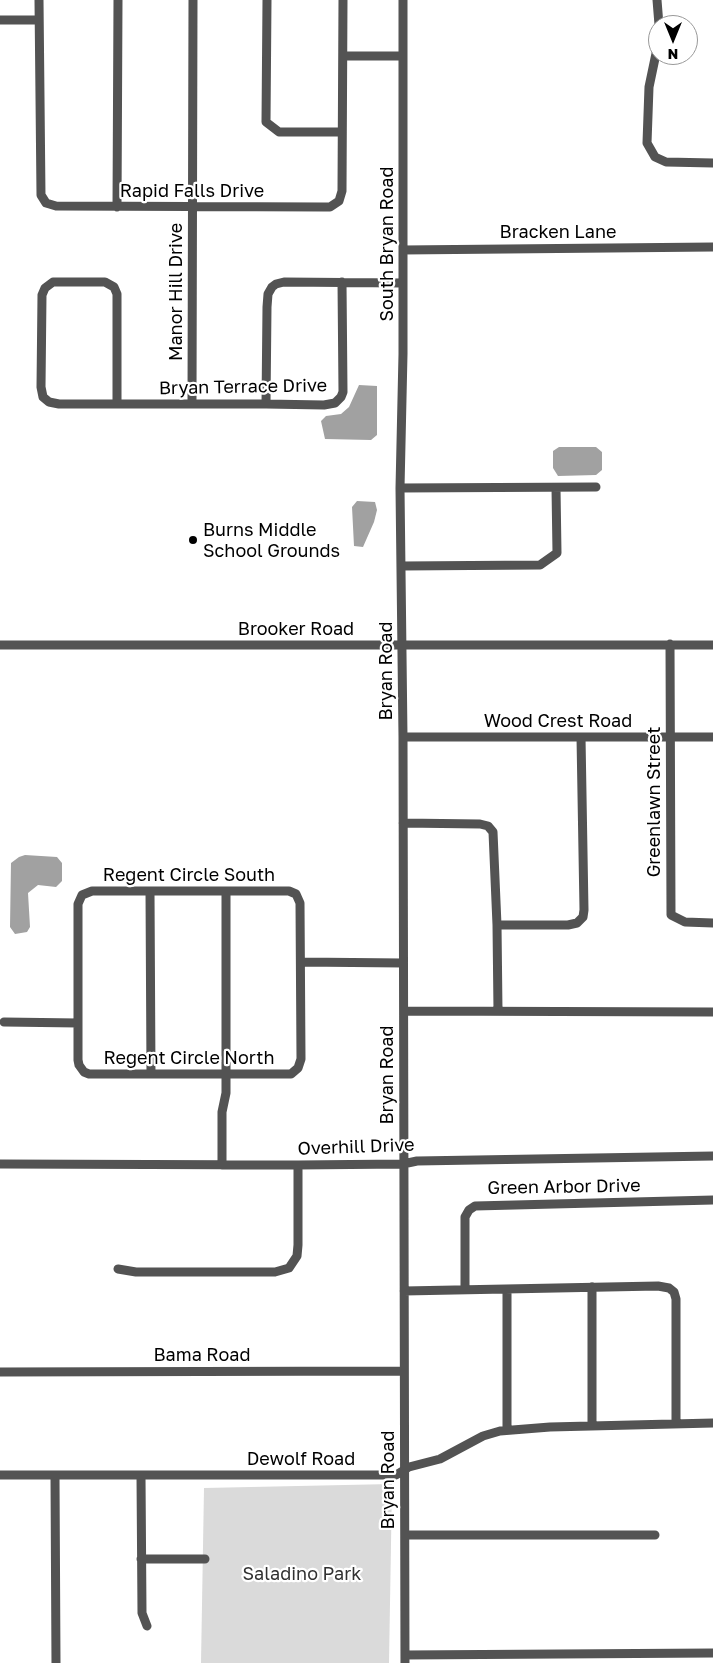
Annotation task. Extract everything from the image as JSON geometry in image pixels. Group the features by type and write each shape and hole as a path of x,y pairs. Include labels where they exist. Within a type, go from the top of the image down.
{"street":[{"name":"Rapid Falls Drive","path":"39,0 41,194 46,203 56,206 324,208 335,205 342,197 343,0"},
{"path":"117,207 118,0"},
{"name":"Manor Hill Drive","path":"192,404 193,0"},
{"path":"267,0 266,122 279,132 342,132"},
{"name":"South Bryan Road","path":"400,488 403,354 403,0"},
{"path":"657,0 658,15"},
{"path":"0,20 39,20"},
{"path":"343,56 403,56"},
{"path":"654,65 649,87 647,143 655,157 666,162 713,164"},
{"name":"Bracken Lane","path":"403,250 713,247"},
{"name":"Bryan Terrace Drive","path":"117,404 117,294 114,287 105,282 54,282 45,288 42,295 41,388 43,397 49,402 54,404 331,405 341,397 342,282"},
{"path":"266,404 267,307 269,291 276,284 281,282 402,283"},
{"path":"400,488 596,487"},
{"name":"Bryan Road","path":"400,488 403,737 405,1659"},
{"path":"402,566 540,564 557,554 556,488"},
{"name":"Greenlawn Street","path":"670,644 671,915 685,922 713,922"},
{"name":"Brooker Road","path":"0,645 713,645"},
{"name":"Wood Crest Road","path":"403,737 713,737"},
{"path":"497,925 568,925 577,923 583,917 582,737"},
{"path":"403,823 480,824 491,828 494,836 498,1011"},
{"name":"Regent Circle South","path":"78,1023 78,904 82,895 92,891 289,891 296,894 300,903 301,962"},
{"path":"150,891 151,1074"},
{"path":"222,1165 222,1112 226,1093 226,891"},
{"path":"301,962 403,963"},
{"name":"Regent Circle North","path":"78,1023 79,1065 84,1072 89,1074 291,1074 298,1068 301,1059 301,962"},
{"path":"404,1011 713,1012"},
{"path":"4,1022 78,1023"},
{"name":"Overhill Drive","path":"0,1164 403,1164 417,1161 713,1156"},
{"path":"118,1269 136,1272 275,1272 289,1268 297,1256 298,1165"},
{"name":"Green Arbor Drive","path":"465,1290 465,1217 469,1210 475,1206 713,1200"},
{"path":"404,1291 662,1286 671,1289 676,1299 676,1424"},
{"path":"592,1287 592,1426"},
{"path":"507,1430 508,1289"},
{"name":"Bama Road","path":"0,1372 404,1371"},
{"name":"Dewolf Road","path":"0,1476 396,1475 404,1469 440,1459 488,1434 507,1430 713,1423"},
{"path":"55,1476 56,1663"},
{"path":"141,1476 142,1613 146,1626"},
{"path":"405,1534 655,1534"},
{"path":"141,1559 205,1558"},
{"path":"569,1653 569,1663"},
{"path":"405,1659 569,1653 713,1653"},
{"path":"663,1653 663,1663"}],"green space":[{"name":"Saladino Park","path":"392,1484 389,1663 201,1663 204,1488"}],"shaded area":[{"path":"359,385 377,386 377,435 371,440 325,439 321,421 326,416 341,414 349,407"},
{"path":"559,447 596,447 602,452 602,470 596,475 558,476 553,468 553,451"},
{"path":"357,501 375,502 377,510 363,547 354,546 352,507"},
{"path":"25,855 57,857 62,863 62,881 56,887 38,885 28,893 30,927 27,932 15,934 10,927 11,863"}],"place":[{"name":"Burns Middle School Grounds","path":"193,540"}]}
